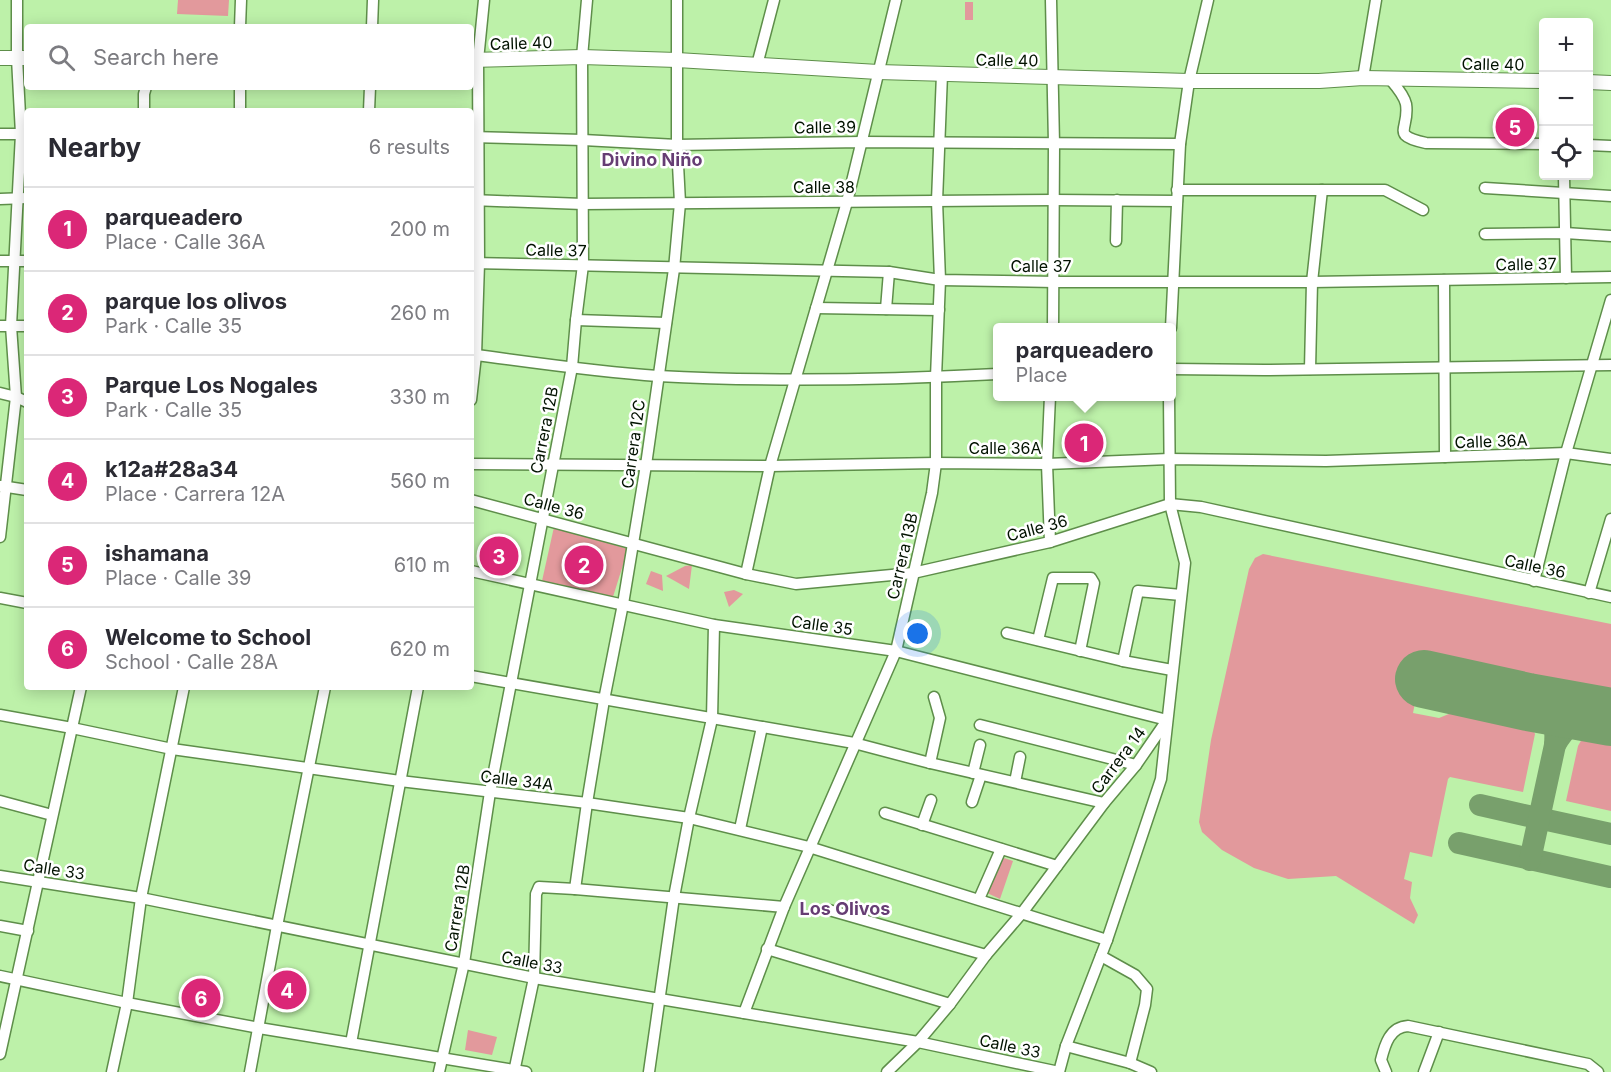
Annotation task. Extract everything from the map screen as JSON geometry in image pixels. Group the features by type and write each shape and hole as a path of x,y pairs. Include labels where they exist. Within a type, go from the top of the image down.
{"street":[{"path":"0,537 3,487 22,399 6,326 23,198 22,41 17,0"},
{"path":"240,24 241,0"},
{"path":"372,24 373,0"},
{"path":"474,372 476,355 474,336 475,60 484,0"},
{"name":"Carrera 12B","path":"439,1072 464,963 490,792 572,368 584,265 582,57 586,0"},
{"name":"Carrera 12C","path":"575,889 604,700 624,604 674,269 680,203 677,145 677,0"},
{"path":"757,65 774,0"},
{"path":"746,574 770,466 847,202 896,0"},
{"path":"1051,0 1055,282 1053,323"},
{"path":"1171,323 1180,144 1189,81 1208,0"},
{"path":"1363,78 1376,0"},
{"name":"Calle 40","path":"475,60 582,57 677,60 878,72 1189,81 1320,81 1363,78 1539,81"},
{"path":"0,58 22,58"},
{"name":"Carrera 13B","path":"744,1013 767,949 809,847 896,651 932,493 936,463 936,377 940,280 937,201 942,74"},
{"path":"1390,79 1405,101 1403,131 1404,136 1409,140 1426,143 1539,144"},
{"path":"1593,82 1611,83"},
{"path":"144,108 145,90"},
{"path":"240,90 240,108"},
{"path":"369,108 370,90"},
{"path":"0,134 24,134"},
{"name":"Calle 39","path":"475,138 677,145 862,142 1180,144"},
{"path":"1593,145 1611,146"},
{"path":"1564,180 1566,278"},
{"path":"1485,188 1611,196"},
{"path":"1177,190 1385,190 1423,210"},
{"path":"1310,369 1312,282 1322,190"},
{"path":"0,199 23,198"},
{"name":"Calle 38","path":"475,200 583,204 1177,201"},
{"path":"1116,241 1117,200"},
{"path":"1485,234 1565,233 1611,236"},
{"path":"0,261 24,261"},
{"name":"Calle 37","path":"475,263 889,272 940,280 1055,282 1312,282 1611,278"},
{"path":"886,309 889,272"},
{"path":"1444,280 1445,457"},
{"path":"1534,581 1566,453 1611,300"},
{"path":"816,308 939,310"},
{"path":"576,320 666,323"},
{"path":"6,326 24,326"},
{"path":"476,355 572,368 658,375 794,380 993,374"},
{"path":"1176,369 1611,365"},
{"path":"0,393 22,399"},
{"path":"1050,401 1047,464 1050,542"},
{"name":"Carrera 14","path":"887,1072 918,1042 950,1004 986,955 1022,913 1104,803 1136,765 1167,720 1185,563 1170,504 1169,401"},
{"name":"Calle 36A","path":"474,464 770,466 936,463 1047,464 1169,459 1326,461 1566,453 1611,459"},
{"path":"3,487 24,490"},
{"name":"Calle 36","path":"474,501 746,574 796,584 913,573 1050,542 1170,504 1202,507 1611,597"},
{"path":"1589,593 1611,519"},
{"name":"Calle 35","path":"474,572 714,625 896,651 1167,720"},
{"path":"1038,640 1053,578 1091,578 1095,583 1080,651"},
{"path":"1123,661 1138,591 1181,595"},
{"path":"0,598 24,602"},
{"path":"649,1072 674,897 689,818 712,719 714,625"},
{"path":"1007,633 1123,661 1172,670"},
{"path":"474,677 854,743 1104,803"},
{"path":"0,1054 80,690"},
{"path":"112,1072 127,1003 141,898 183,690"},
{"path":"250,1072 324,690"},
{"path":"351,1043 417,690"},
{"path":"930,763 940,718 934,697"},
{"name":"Calle 34A","path":"0,715 172,749 400,781 587,803 740,828 809,847 1107,940"},
{"path":"1059,1072 1066,1046 1101,957 1161,779 1167,720"},
{"path":"980,725 1136,765"},
{"path":"740,828 762,727"},
{"path":"972,802 980,746"},
{"path":"1015,782 1020,757"},
{"path":"922,825 930,800"},
{"path":"0,801 52,816"},
{"path":"885,813 1057,867"},
{"path":"979,899 1000,849"},
{"name":"Calle 33","path":"0,876 141,898 534,978 918,1042 1059,1072"},
{"path":"0,976 259,1028 518,1072 534,978 536,894 539,887 784,907"},
{"path":"829,910 986,955"},
{"path":"0,926 28,931"},
{"path":"767,949 950,1004"},
{"path":"1101,957 1135,975 1147,988 1145,1005 1130,1063"},
{"path":"1386,1072 1381,1064 1389,1035 1396,1028 1408,1026 1588,1064 1598,1072"},
{"path":"1424,1072 1439,1032"},
{"path":"1066,1046 1130,1063 1151,1072"}],"shaded area":[{"path":"178,0 229,0 228,16 177,14"},
{"path":"965,2 973,2 973,20 965,20"},
{"path":"554,527 628,549 612,600 542,581"},
{"path":"1263,554 1611,624 1611,699 1423,662 1413,713 1439,718 1461,709 1526,722 1535,734 1523,792 1450,777 1448,779 1432,857 1410,852 1404,879 1412,882 1410,898 1418,915 1414,924 1336,876 1288,879 1254,868 1222,850 1202,832 1199,822 1211,740 1249,569 1255,558"},
{"path":"692,565 689,589 666,576 685,566"},
{"path":"651,571 662,575 663,591 646,584"},
{"path":"734,590 743,594 729,607 724,592"},
{"path":"1593,734 1611,738 1611,811 1566,801 1578,746 1582,739"},
{"path":"998,856 1013,861 1000,899 985,892"},
{"path":"468,1030 497,1037 492,1055 465,1050"}],"taxiway":[{"path":"1528,702 1543,709 1551,717 1555,728 1555,745"},
{"path":"1530,860 1555,745 1572,725 1582,718 1595,714"},
{"path":"1480,805 1533,817 1540,813 1542,818 1547,820 1611,834"},
{"path":"1459,843 1610,877"}],"runway":[{"path":"1424,679 1528,702 1611,717"}],"place":[{"name":"ishamana","path":"1515,127"},
{"name":"parqueadero","path":"1084,443"},
{"name":"Parque Los Nogales","path":"499,556"},
{"name":"parque los olivos","path":"584,565"},
{"name":"k12a#28a34","path":"287,990"},
{"name":"Welcome to School","path":"201,998"}],"district":[{"name":"Divino Niño","path":"652,159"},
{"name":"Los Olivos","path":"845,908"}]}
